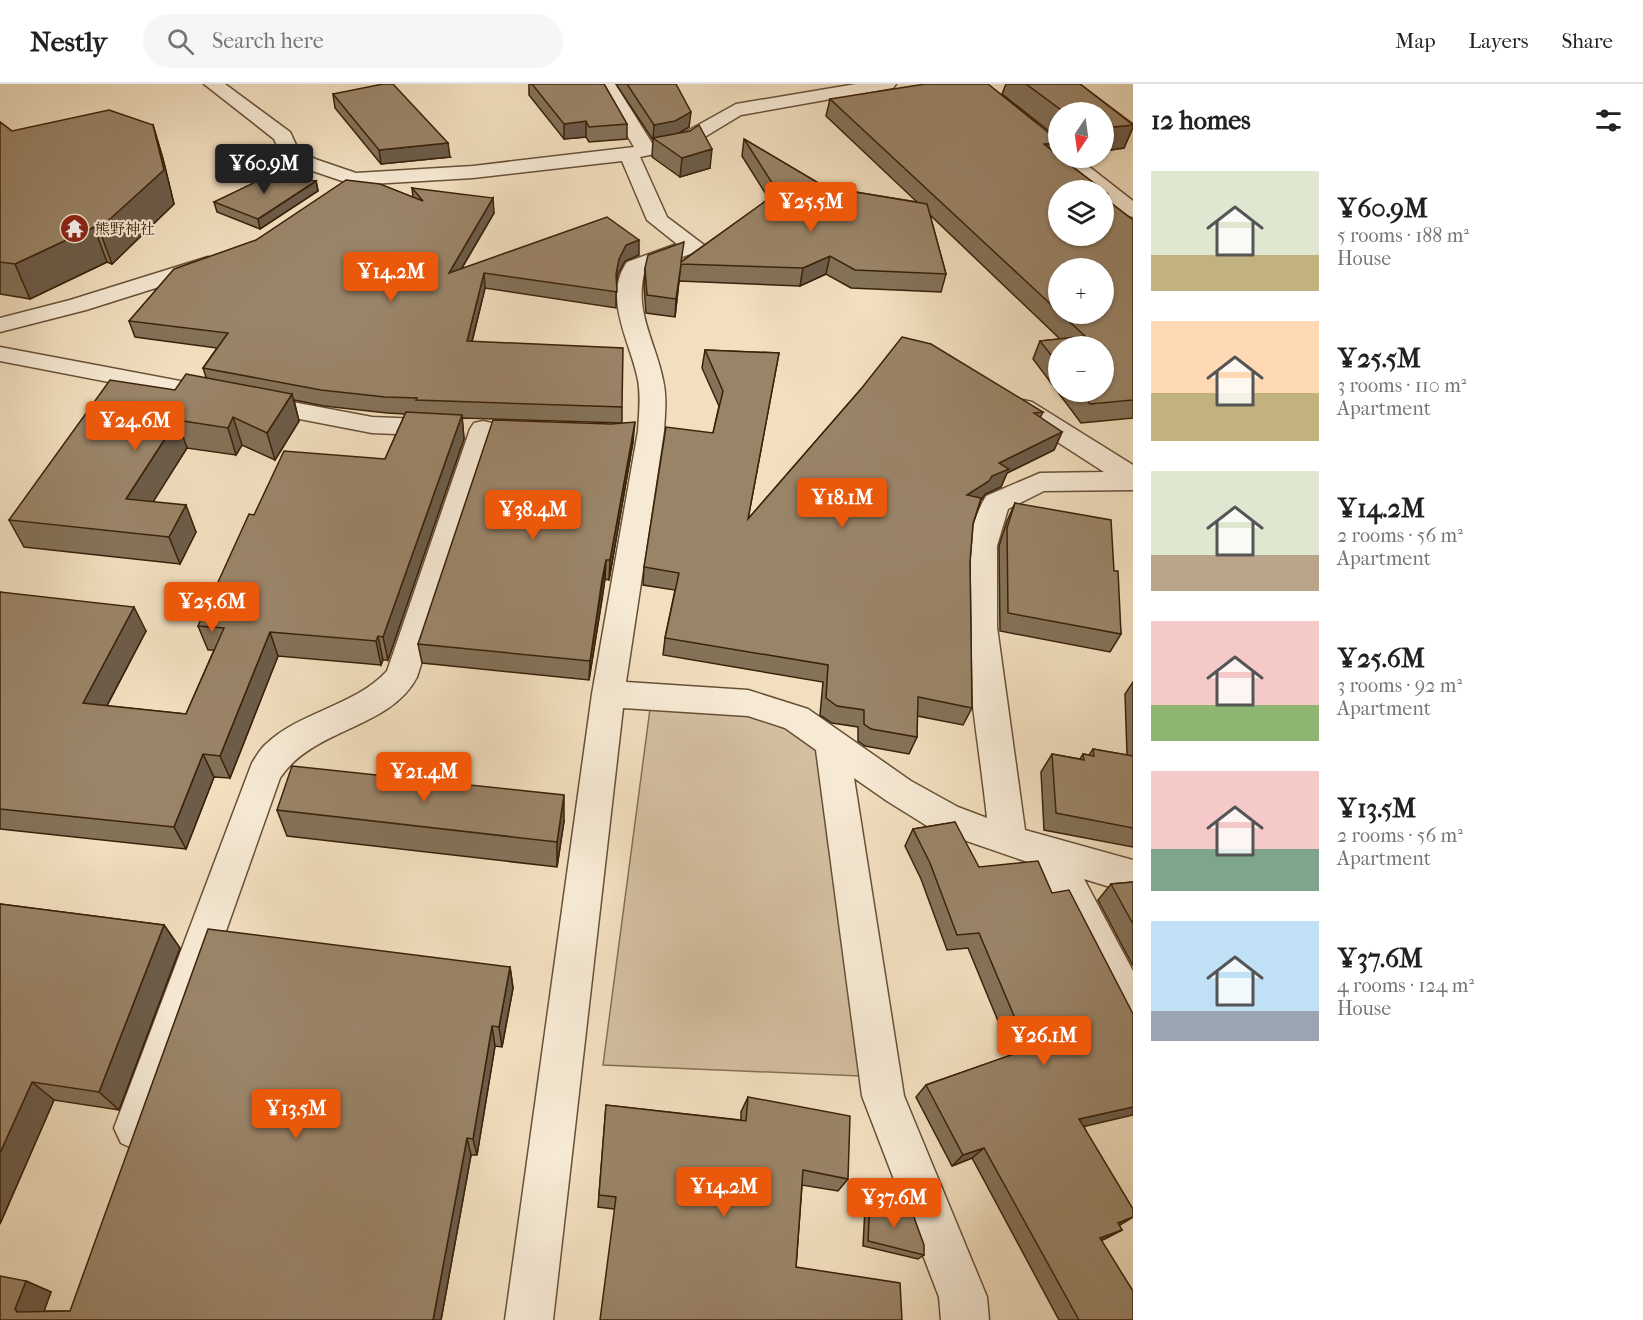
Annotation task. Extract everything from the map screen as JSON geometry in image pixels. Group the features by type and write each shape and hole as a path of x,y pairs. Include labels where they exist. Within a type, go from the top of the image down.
{"street":[{"path":"213,84 283,136 288,150 308,163 354,179 473,172 637,152 681,143 735,110 887,84"},
{"path":"528,1320 609,694 640,432 653,393 632,314 628,282 635,267 693,244 658,220 637,152 606,84"},
{"path":"1079,168 1133,211"},
{"path":"335,192 354,179"},
{"path":"0,325 78,305 184,273 228,257"},
{"path":"0,354 372,425 494,430 401,677 386,694 309,732 278,754 264,773 123,1164"},
{"path":"1006,397 1133,479"},
{"path":"1008,841 981,627 982,546 996,503 1040,482 1133,479"},
{"path":"609,694 748,703 796,718 832,746 899,791 945,818 1008,841 1133,877"},
{"path":"832,746 883,1096 963,1297 965,1320"},
{"path":"1051,853 1133,1012"}],"shaded area":[{"path":"650,709 747,710 827,746 883,1077 603,1065"}],"building":[{"path":"393,84 448,143 379,150 333,94"},
{"path":"532,84 604,84 627,124 589,127 586,121 564,124"},
{"path":"627,84 676,84 691,112 675,121 654,125"},
{"path":"925,84 988,84 1048,132 1048,144 1044,144 1048,147 1048,168 1074,168 1090,180 1048,180 1048,246 1114,246 1114,206 1133,220 1133,400 1114,402 1114,336 1085,336 1072,324 1114,324 1114,258 1048,258 1048,302 830,99"},
{"path":"1026,84 1080,84 1103,102 1050,102"},
{"name":"熊野神社","path":"109,110 153,125 164,170 99,229 94,227 15,264 0,262 0,122 12,131"},
{"path":"1114,110 1133,125 1114,127"},
{"path":"699,125 712,149 682,158 653,138 690,131"},
{"path":"744,139 825,187 927,204 946,274 855,270 830,256 803,268 681,264 676,299 647,295 645,268 648,255 684,242 681,262 778,192"},
{"path":"270,175 316,181 258,219 214,202"},
{"path":"346,180 380,184 423,201 412,188 493,198 449,273 607,217 639,240 626,245 619,259 616,274 617,292 484,273 467,341 623,348 622,407 416,400 417,398 321,390 203,368 228,333 129,321 174,269 256,240"},
{"path":"902,337 931,344 1043,412 1034,413 1062,432 999,463 1009,469 992,476 989,481 967,495 981,498 973,524 970,562 972,708 918,697 917,737 871,729 864,724 864,710 837,706 826,698 828,665 665,638 679,573 644,567 666,427 713,433 723,391 705,350 779,353 748,519 861,389"},
{"path":"1048,340 1048,351 1040,341"},
{"path":"186,374 292,394 267,433 233,417 228,428 177,420 126,499 186,505 169,537 9,520 110,380 175,390"},
{"path":"1088,402 1112,402 1090,404"},
{"path":"406,412 462,415 383,637 378,636 376,641 270,632 220,756 203,754 174,827 0,809 0,592 134,607 83,703 186,714 224,628 198,626 249,514 254,515 284,451 385,459"},
{"path":"493,420 611,424 635,422 610,560 606,560 602,580 590,661 418,644"},
{"path":"1015,503 1111,520 1114,571 1118,571 1121,634 1008,613 1007,528"},
{"path":"1093,749 1133,756 1133,828 1056,813 1052,754 1084,760 1083,754 1094,756"},
{"path":"292,766 564,795 557,842 277,810"},
{"path":"955,822 979,867 1038,861 1052,893 1069,890 1133,1014 1133,1107 1079,1119 1133,1209 1133,1217 1118,1223 1122,1230 1100,1238 1133,1291 1133,1320 1079,1320 984,1148 963,1155 926,1085 1028,1049 979,933 957,935 930,863 913,829"},
{"path":"1133,882 1133,924 1111,884"},
{"path":"0,904 164,925 99,1092 32,1082 0,1153"},
{"path":"208,929 510,967 499,1027 492,1026 473,1139 467,1138 433,1320 0,1320 0,1276 26,1281 15,1309 17,1312 70,1311"},
{"path":"748,1097 850,1116 848,1179 803,1170 796,1267 900,1283 902,1320 600,1320 616,1197 599,1195 606,1105 746,1121"},
{"path":"870,1202 912,1212 924,1245 924,1255 868,1241"}],"place":[{"name":"熊野神社","path":"74,229"}]}
